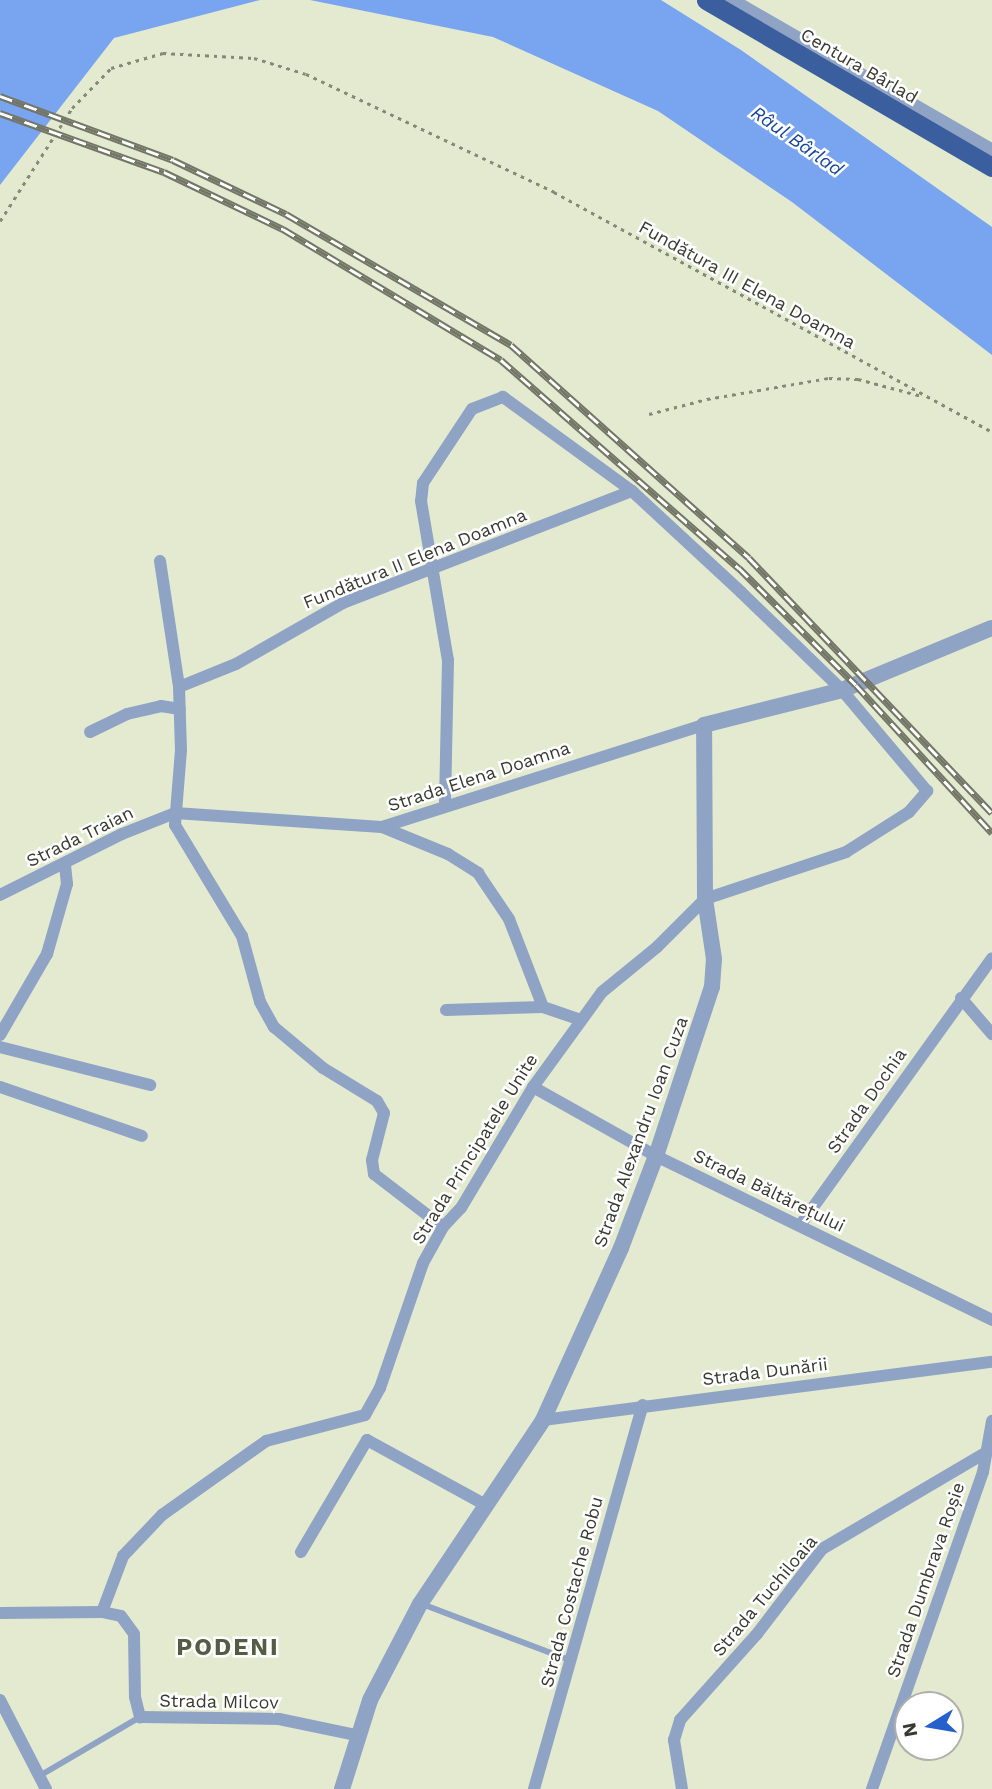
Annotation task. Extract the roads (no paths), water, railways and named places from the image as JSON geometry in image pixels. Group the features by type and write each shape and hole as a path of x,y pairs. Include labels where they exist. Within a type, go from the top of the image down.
{"highway":[{"name":"Centura Bârlad","path":"706,0 992,167"}],"street":[{"path":"729,0 992,152"},
{"path":"445,804 448,660 421,500 423,483 472,409 484,401 503,397 518,405 632,491 842,690 925,784 925,799 917,806 846,852 705,899"},
{"name":"Fundătura II Elena Doamna","path":"178,687 236,664 320,614 433,566 632,491"},
{"path":"160,561 180,709 176,813 179,832 242,936 260,1002 274,1027 323,1068 377,1101 384,1113 372,1160 374,1174 443,1227"},
{"path":"704,725 842,690 992,628"},
{"path":"90,732 127,714 161,706 180,709"},
{"name":"Strada Elena Doamna","path":"176,813 382,827 445,804 704,725"},
{"name":"Strada Alexandru Ioan Cuza","path":"342,1789 356,1735 420,1604 484,1504 543,1420 621,1248 656,1156 712,986 713,959 705,899 704,725"},
{"name":"Strada Traian","path":"0,895 122,834 176,813"},
{"path":"382,827 448,853 478,873 509,919 543,1007"},
{"path":"0,1035 47,954 67,884 65,864"},
{"name":"Strada Principatele Unite","path":"365,1415 380,1388 423,1263 443,1227 478,1183 533,1087 602,992 657,947 705,899"},
{"name":"Strada Dochia","path":"801,1224 992,958"},
{"path":"961,998 992,1034"},
{"path":"446,1010 543,1007 580,1020"},
{"path":"0,1047 150,1085"},
{"path":"0,1087 142,1136"},
{"name":"Strada Băltărețului","path":"533,1087 656,1156 801,1224 882,1269 992,1320"},
{"name":"Strada Dunării","path":"543,1420 992,1362"},
{"name":"Strada Costache Robu","path":"534,1789 573,1662 643,1405"},
{"path":"0,1613 102,1612 123,1556 162,1515 266,1441 365,1415 367,1440 301,1552"},
{"name":"Strada Dumbrava Roșie","path":"872,1789 988,1470 987,1452 992,1421"},
{"path":"367,1440 484,1504"},
{"name":"Strada Tuchiloaia","path":"682,1789 674,1740 681,1720 757,1634 822,1549 894,1511 987,1452"},
{"name":"Strada Milcov","path":"102,1612 121,1616 134,1633 135,1697 140,1717 279,1720 356,1735"},
{"path":"0,1700 46,1789"}],"lane":[{"path":"420,1604 573,1662"},
{"path":"41,1775 140,1717"}],"water":[{"path":"0,0 260,0 114,38 0,185"},
{"name":"Râul Bârlad","path":"310,0 661,0 741,50 992,227 992,355 792,202 658,111 493,37"}],"railway":[{"path":"0,96 173,160 286,214 511,345 749,558 992,813"},
{"path":"0,113 164,172 283,229 501,360 739,568 856,685 992,833"}],"district":[{"name":"PODENI","path":"228,1648"}]}
